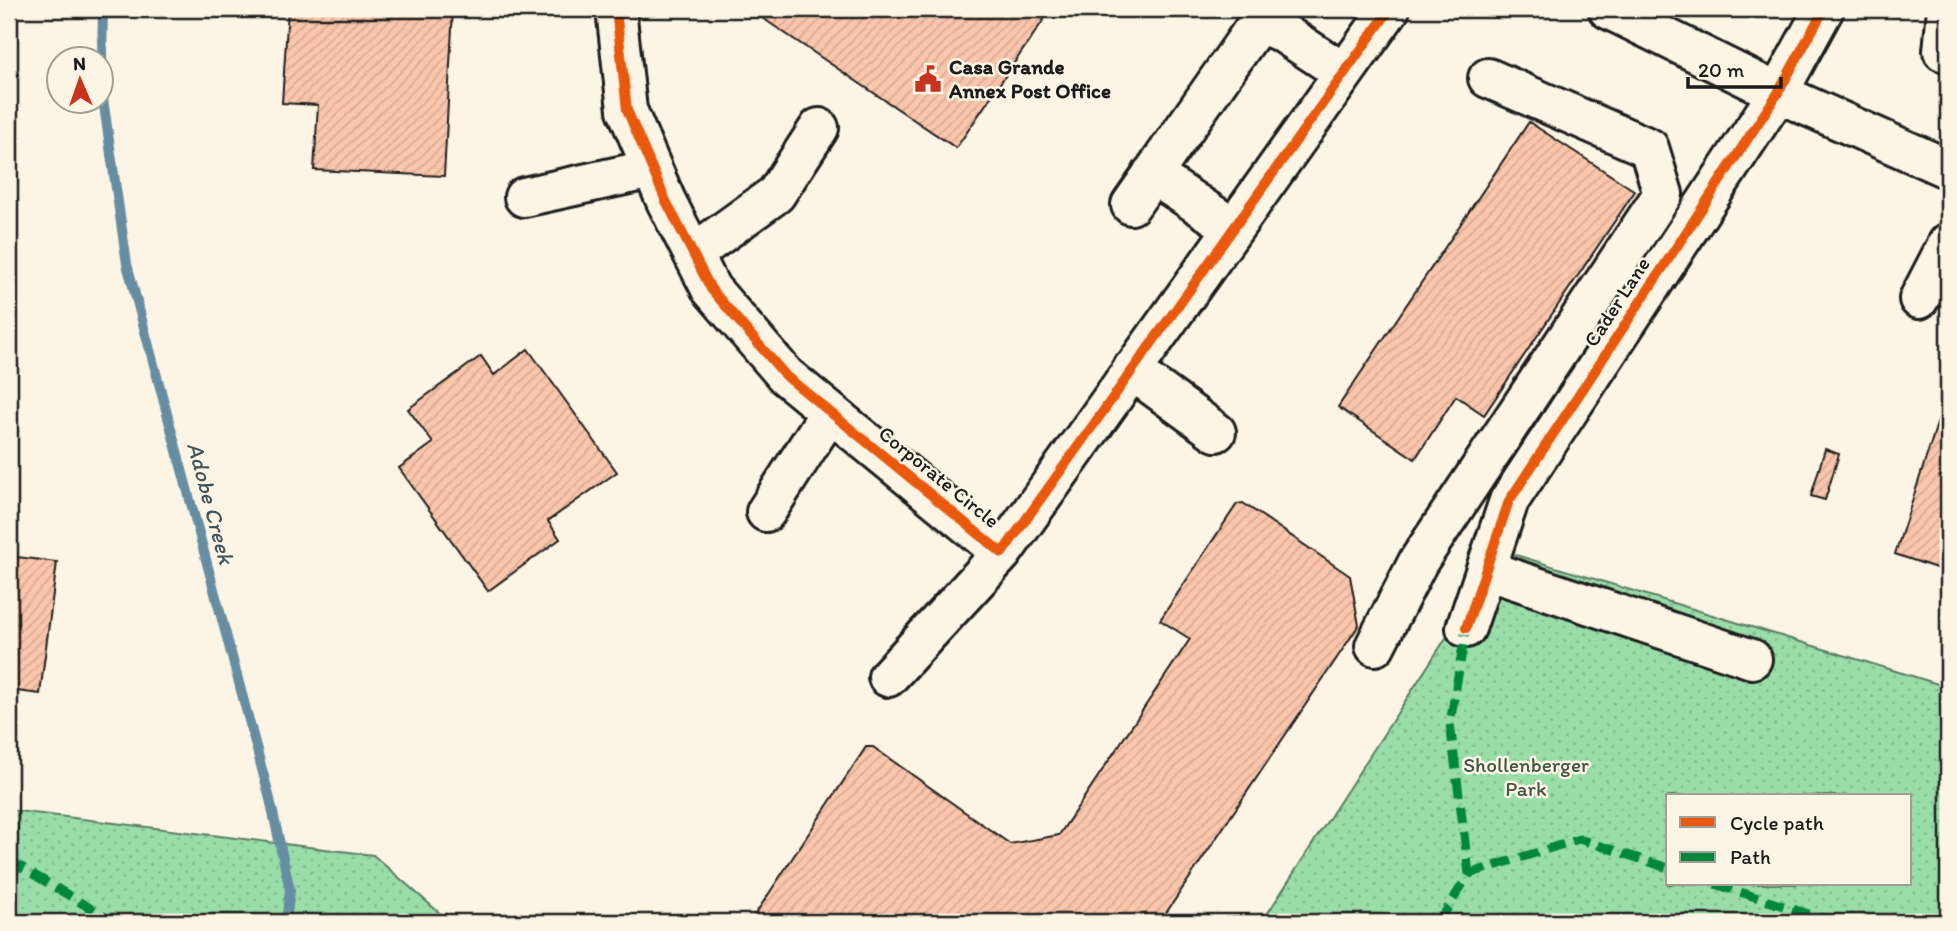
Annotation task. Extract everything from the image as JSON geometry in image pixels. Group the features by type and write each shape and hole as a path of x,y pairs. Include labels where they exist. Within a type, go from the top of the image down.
{"street":[{"name":"Corporate Circle","path":"616,9 627,110 652,169 711,289 786,376 1002,553 1390,9"},
{"path":"1608,9 1778,93 1948,169"},
{"name":"Cader Lane","path":"1466,628 1509,501 1778,93 1824,9"},
{"path":"1947,9 1943,51 1948,53"},
{"path":"1131,205 1264,16 1283,33 1344,73"},
{"path":"1375,646 1418,562 1663,194 1649,148 1488,78"},
{"path":"693,254 776,194 819,128"},
{"path":"524,197 652,169"},
{"path":"1152,174 1233,228"},
{"path":"1920,299 1948,243"},
{"path":"1131,370 1216,432"},
{"path":"766,512 830,412"},
{"path":"888,677 1002,553"},
{"path":"1486,570 1752,659"}],"green space":[{"name":"Shollenberger Park","path":"1480,544 1948,687 1948,922 1262,922 1455,624"},
{"path":"9,810 373,855 450,922 9,922"}],"building":[{"path":"288,9 453,9 444,176 314,170 318,105 282,103"},
{"name":"Casa Grande Annex Post Office","path":"749,9 1051,9 956,148"},
{"path":"1529,122 1635,191 1484,415 1456,396 1415,459 1338,407"},
{"path":"528,349 617,472 548,521 560,539 488,591 399,468 433,443 408,409 481,356 494,375"},
{"path":"1948,390 1948,572 1895,554"},
{"path":"1825,449 1839,454 1825,500 1811,496"},
{"path":"1243,503 1350,576 1359,625 1160,922 750,922 866,747 873,747 1010,844 1059,835 1190,639 1160,620 1237,504"},
{"path":"9,556 57,562 40,694 9,690"}],"waterway":[{"name":"Adobe Creek","path":"102,46 103,9"},
{"name":"Adobe Creek","path":"105,116 127,264 270,799 290,890 286,922"}],"marked path":[{"path":"1439,922 1469,874 1450,723 1466,628"},
{"path":"1469,874 1579,839 1666,867"},
{"path":"9,860 107,918 107,922"},
{"path":"1721,886 1833,922"}],"cycle path":[{"path":"616,9 627,110 666,201 711,289 786,376 1002,553 1390,9"},
{"path":"1466,628 1509,501 1778,93 1824,9"}],"place":[{"name":"Casa Grande Annex Post Office","path":"928,79"}]}
